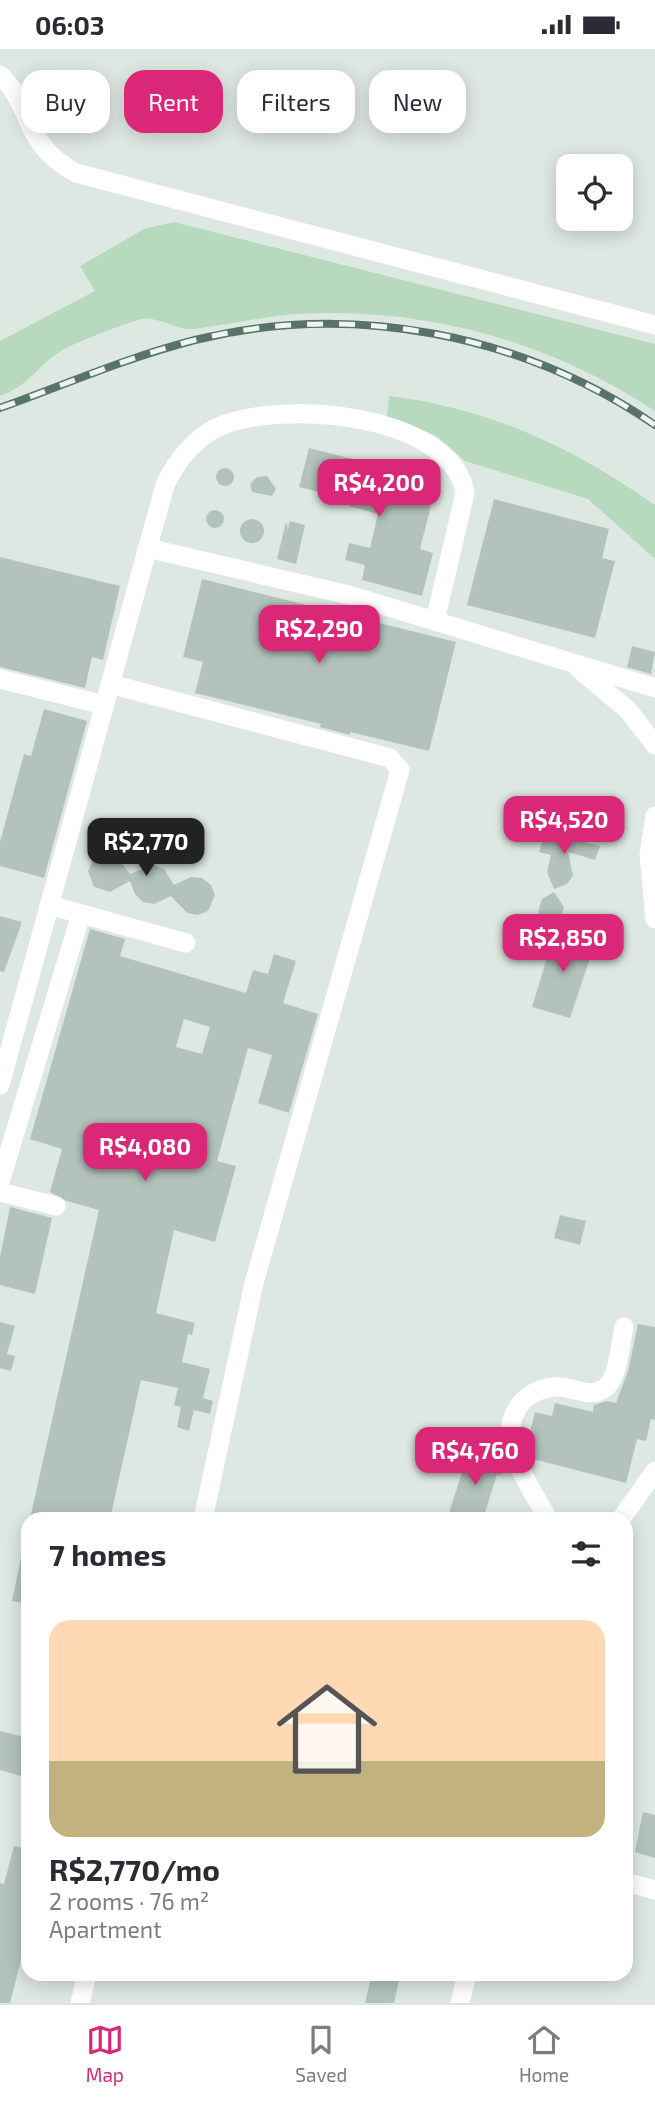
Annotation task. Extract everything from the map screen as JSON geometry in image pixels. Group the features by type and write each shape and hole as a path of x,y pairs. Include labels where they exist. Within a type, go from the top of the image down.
{"street":[{"path":"0,75 12,89 27,125 44,149 76,173 655,325"},
{"path":"0,1085 147,548 172,471 190,448 213,430 244,418 280,413 329,415 374,424 441,451 455,464 464,482 465,503 435,621"},
{"path":"147,548 310,585 655,688"},
{"path":"560,658 612,695 655,745"},
{"path":"0,679 104,705"},
{"path":"110,684 390,758 400,770 254,1283 205,1512"},
{"path":"655,815 649,855 655,919"},
{"path":"50,905 186,943"},
{"path":"0,1182 81,914"},
{"path":"0,1192 56,1206"},
{"path":"544,1512 514,1453 510,1436 512,1419 522,1402 546,1388 564,1387 588,1393 605,1388 612,1379 624,1327"},
{"path":"626,1512 655,1471"},
{"path":"633,1884 655,1890"},
{"path":"80,2003 85,1981"},
{"path":"460,2003 465,1981"}],"green space":[{"path":"174,222 655,344 655,411 615,387 530,348 439,323 345,313 285,315 194,329 142,319 64,349 18,387 0,396 0,341 95,291 80,266 144,229"},
{"path":"389,396 462,410 496,421 561,449 624,484 655,505 655,559 588,499 465,461 437,436 387,417"}],"building":[{"path":"309,448 365,462 362,472 435,490 420,549 433,553 422,596 362,580 365,565 345,560 349,543 370,548 378,514 349,506 350,500 299,487"},
{"path":"221,468 229,468 234,477 232,484 221,486 216,481 216,473"},
{"path":"267,476 276,489 272,496 252,492 250,484 257,477"},
{"path":"494,499 609,529 602,558 615,561 595,638 467,605"},
{"path":"211,510 219,510 224,519 222,526 211,528 206,523 206,515"},
{"path":"252,519 261,522 264,531 261,540 252,543 243,540 240,531 243,522"},
{"path":"290,521 305,525 296,564 277,559 286,522 288,529"},
{"path":"0,557 120,586 103,660 92,657 85,688 0,667"},
{"path":"202,579 456,642 429,751 350,732 350,735 320,727 321,724 195,693 203,662 183,657"},
{"path":"632,646 655,652 651,674 627,667"},
{"path":"44,709 87,721 44,878 0,866 0,842 24,754 31,756"},
{"path":"113,822 122,827 124,837 112,851 130,874 153,865 164,869 174,885 191,877 202,878 211,885 215,895 208,911 198,915 187,913 171,896 154,904 143,902 135,894 130,881 110,892 94,887 88,871 93,860 104,850 98,832 104,823"},
{"path":"545,832 600,846 595,860 568,852 573,876 567,884 554,889 547,872 551,855 539,852"},
{"path":"554,892 564,907 558,924 544,920 538,912 542,899"},
{"path":"0,916 22,922 4,972 0,971"},
{"path":"90,929 125,939 120,956 246,993 253,970 268,974 274,954 296,961 283,1003 318,1014 289,1113 258,1103 272,1055 248,1048 217,1161 236,1166 215,1242 174,1230 156,1313 195,1323 192,1335 188,1334 182,1362 210,1369 203,1398 213,1401 210,1414 194,1410 189,1431 177,1427 181,1407 174,1405 178,1388 141,1380 112,1512 32,1512 99,1210 67,1201 50,1192 62,1149 30,1139","holes":["184,1019 210,1027 202,1054 176,1047"]},
{"path":"555,931 595,943 570,1018 532,1007"},
{"path":"10,1207 52,1218 35,1294 0,1285 0,1257"},
{"path":"560,1215 586,1221 580,1245 554,1238"},
{"path":"0,1322 15,1326 7,1354 15,1356 11,1371 0,1368"},
{"path":"638,1324 655,1327 655,1420 651,1419 646,1441 637,1439 626,1483 529,1458 526,1449 535,1412 552,1416 555,1403 593,1412 594,1405 607,1401 616,1403 628,1371"},
{"path":"472,1451 504,1461 501,1475 497,1474 485,1512 449,1512 467,1457 470,1458"},
{"path":"21,1557 21,1603 12,1601"},
{"path":"0,1731 21,1736 21,1776 0,1770"},
{"path":"643,1812 655,1815 655,1858 635,1852"},
{"path":"14,1846 21,1848 21,1960 10,2003 0,2003 0,1883 4,1884"},
{"path":"370,1981 399,1981 394,2003 365,2003"}],"railway":[{"path":"0,408 121,363 195,340 254,329 314,324 374,326 434,334 492,348 549,368 603,394 655,425"}]}
